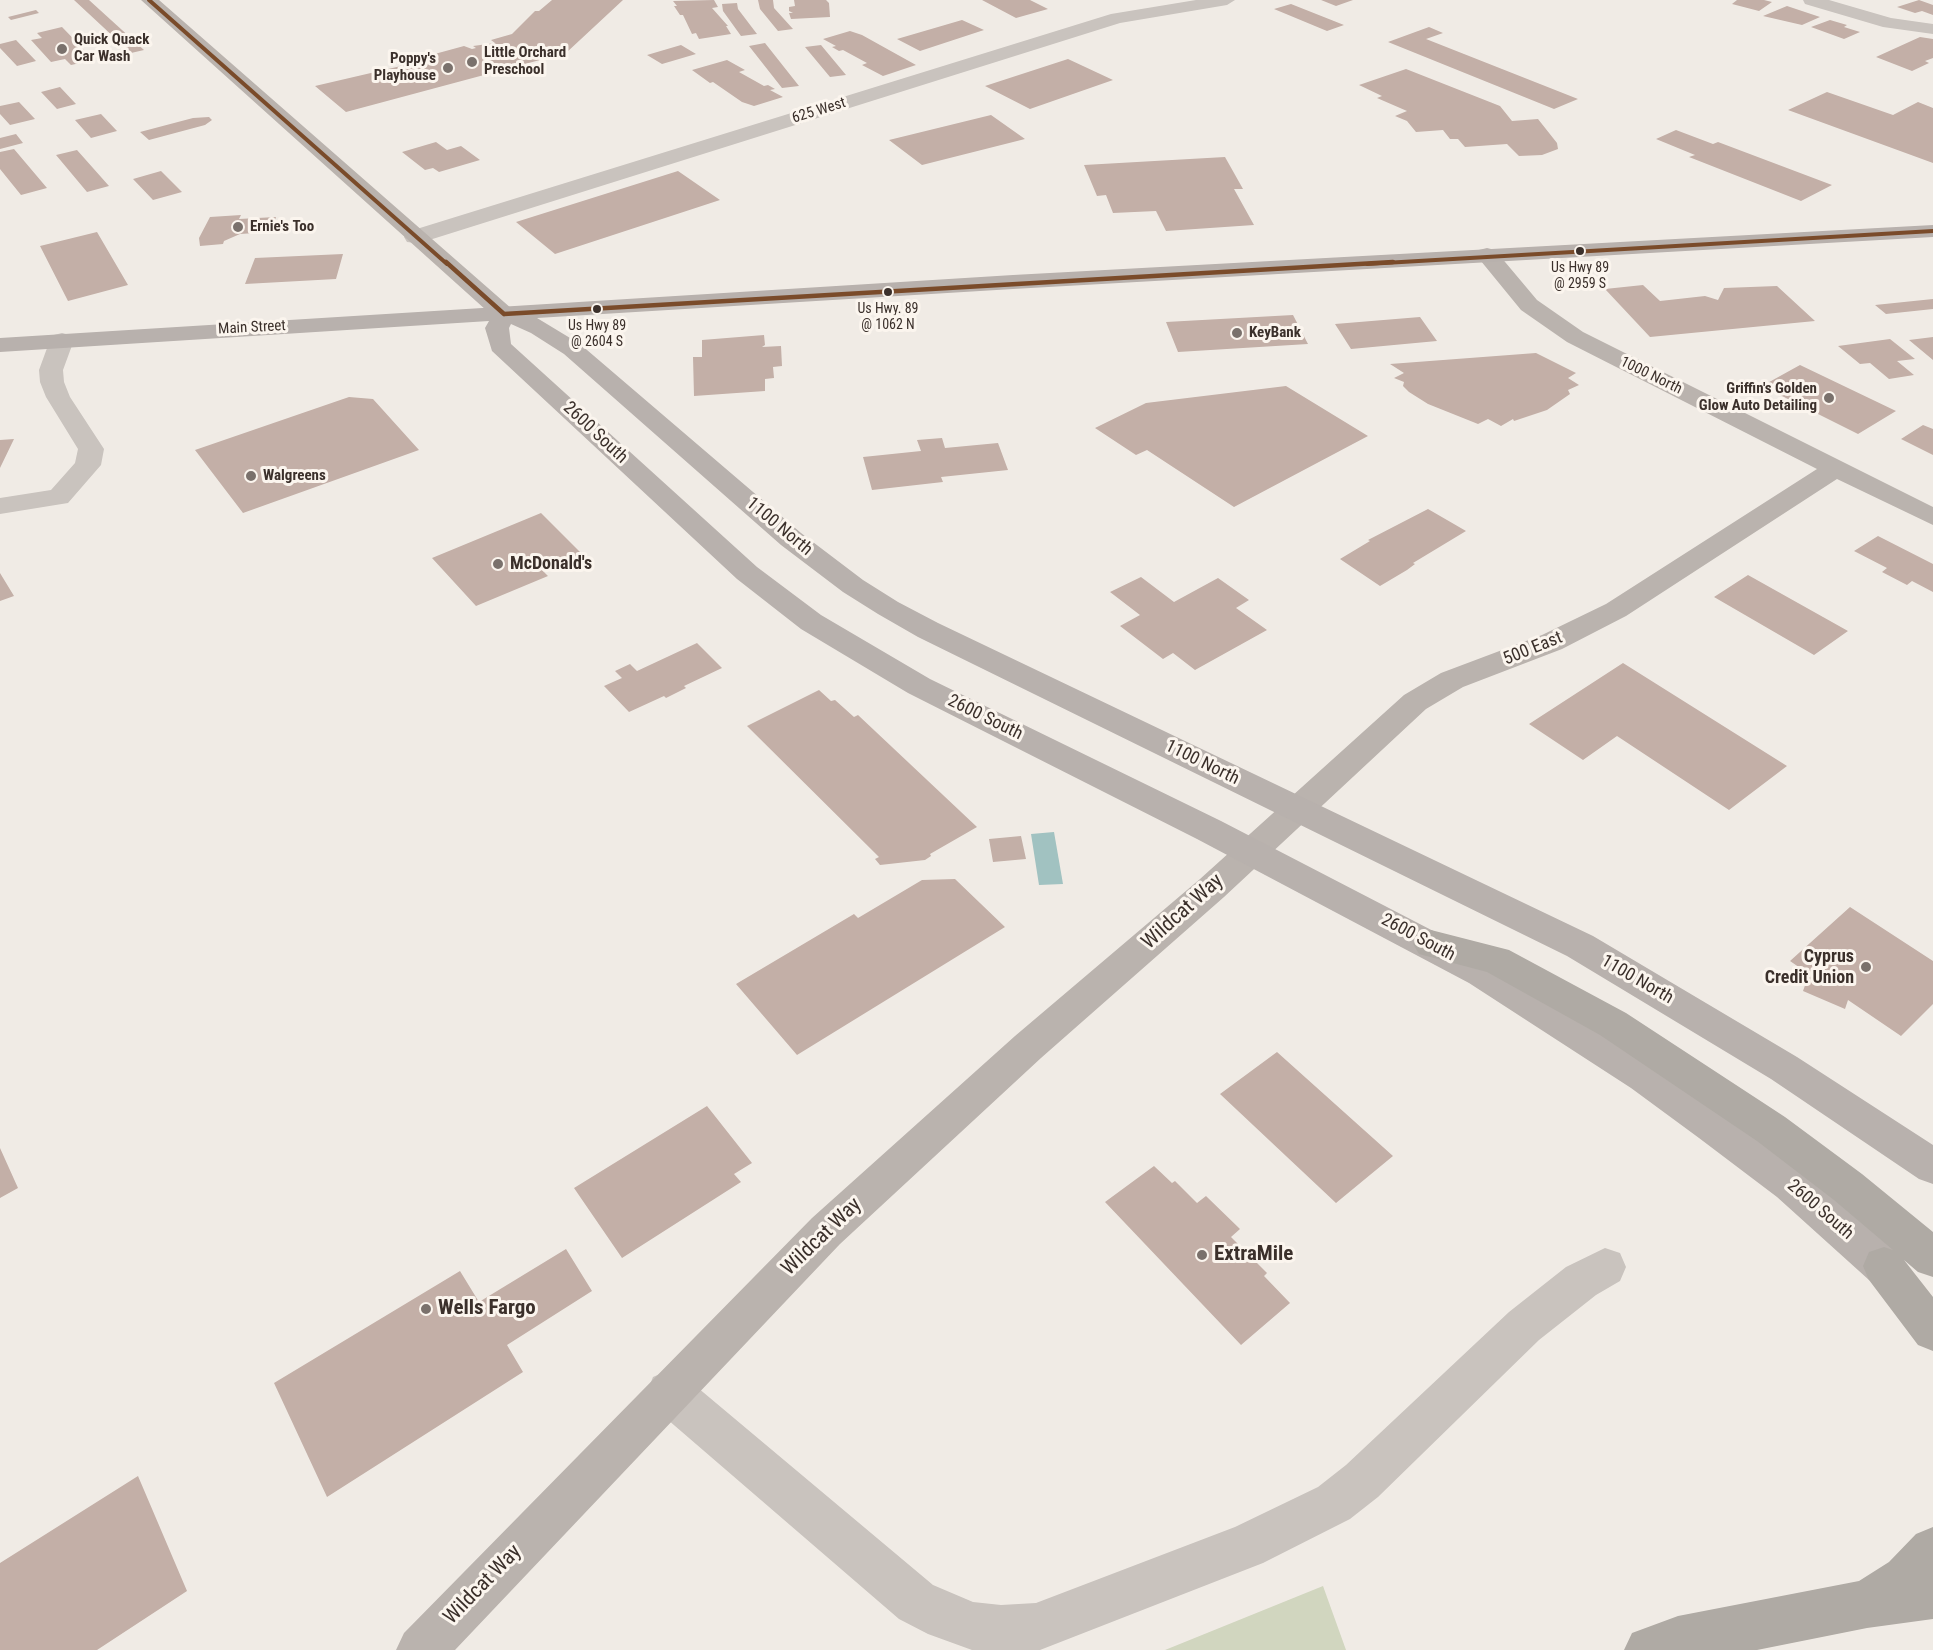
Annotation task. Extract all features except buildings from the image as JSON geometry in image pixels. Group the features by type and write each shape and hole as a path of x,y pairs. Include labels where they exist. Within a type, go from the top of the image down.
{"highway":[{"path":"1431,944 1496,960 1622,1030 1771,1129 1856,1194 1933,1258"},
{"path":"1884,1266 1933,1331"},
{"path":"1867,1604 1906,1578 1933,1551"},
{"path":"1649,1650 1678,1641 1867,1604 1933,1595"}],"main road":[{"name":"Main Street","path":"0,345 1487,255 1933,231"},
{"name":"1100 North","path":"504,314 539,328 572,349 791,539 845,580 888,608 928,630 1580,946 1784,1068 1933,1167"},
{"name":"2600 South","path":"504,314 497,328 500,346 747,573 811,622 919,686 1431,944 1538,1007 1652,1083 1791,1184 1884,1266"}],"street":[{"path":"149,0 504,314"},
{"name":"625 West","path":"415,237 1117,18 1227,0"},
{"path":"1812,0 1889,23 1933,29"},
{"name":"1000 North","path":"1487,255 1529,305 1561,329 1933,517"},
{"path":"0,506 59,497 88,465 92,449 58,397 52,382 51,370 62,340"},
{"name":"500 East","path":"1250,852 1386,726 1435,689 1471,672 1545,646 1596,621 1836,468"},
{"name":"Wildcat Way","path":"421,1650 826,1231 1028,1047 1250,852"},
{"name":"2600 South","path":"1884,1266 1933,1311"},
{"path":"669,1392 916,1602 945,1617 973,1626 1001,1629 1036,1627 1246,1546 1334,1503 1362,1480 1524,1326 1581,1281 1605,1267"}],"green space":[{"path":"1323,1586 1346,1650 1165,1650"}],"water":[{"path":"1054,832 1063,884 1039,885 1031,834"}],"transit line":[{"path":"149,0 504,314"},
{"path":"504,314 1933,231"}],"place":[{"name":"Quick Quack Car Wash","path":"62,49"},
{"name":"Little Orchard Preschool","path":"472,62"},
{"name":"Poppy's Playhouse","path":"448,68"},
{"name":"Ernie's Too","path":"238,227"},
{"name":"Us Hwy 89 @ 2959 S","path":"1580,251"},
{"name":"Us Hwy. 89 @ 1062 N","path":"888,292"},
{"name":"Us Hwy 89 @ 2604 S","path":"597,309"},
{"name":"KeyBank","path":"1237,333"},
{"name":"Griffin's Golden Glow Auto Detailing","path":"1829,398"},
{"name":"Walgreens","path":"251,476"},
{"name":"McDonald's","path":"498,564"},
{"name":"Cyprus Credit Union","path":"1866,967"},
{"name":"ExtraMile","path":"1202,1255"},
{"name":"Wells Fargo","path":"426,1309"}]}
